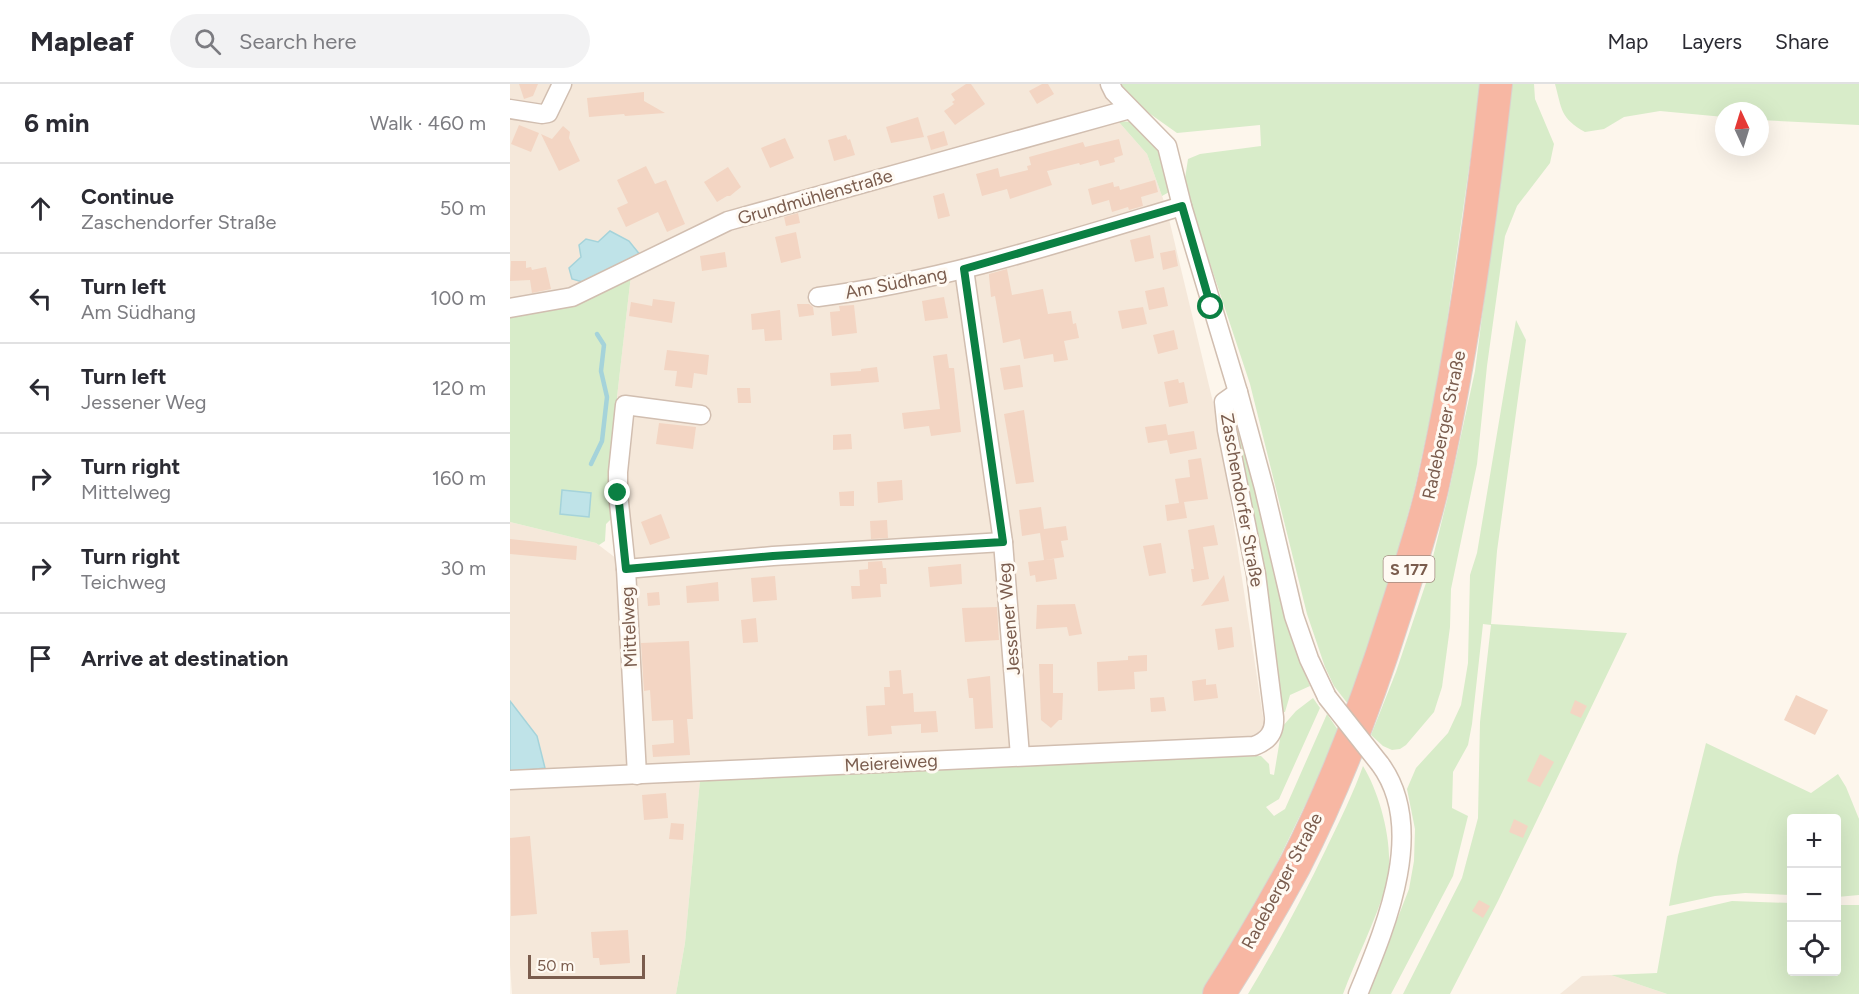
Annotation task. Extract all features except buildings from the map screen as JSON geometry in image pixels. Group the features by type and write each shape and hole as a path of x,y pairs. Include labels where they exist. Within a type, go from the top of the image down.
{"highway":[{"name":"Radeberger Straße","path":"1219,994 1253,940 1295,863 1346,754 1410,567 1431,491 1456,374 1480,218 1494,97"}],"street":[{"path":"510,109 548,113 562,84"},
{"name":"Zaschendorfer Straße","path":"1110,84 1114,92 1167,146 1182,206 1238,392 1224,402 1227,430 1257,585 1274,717 1274,725 1268,737"},
{"name":"Grundmühlenstraße","path":"510,308 572,297 728,221 1131,109"},
{"name":"Am Südhang","path":"818,297 862,291 964,269 1182,206"},
{"name":"Jessener Weg","path":"964,269 1003,542 1020,756"},
{"path":"1238,392 1264,488 1294,616 1309,659 1327,697 1390,777 1397,800 1401,828 1401,859 1381,938 1358,994"},
{"path":"626,569 618,472 625,405 701,415"},
{"name":"Mittelweg","path":"637,775 626,569 773,556 1003,542"},
{"name":"Meiereiweg","path":"510,780 1254,746 1263,743 1268,737"}],"shaded area":[{"path":"510,84 1102,84 1113,99 1111,108 726,218 585,286 510,304"},
{"path":"1118,121 1147,154 1166,207 955,274 961,284 994,530 989,537 631,563 621,493 628,410 703,408 617,397 631,275 720,230"},
{"path":"1168,215 1219,427 1264,723 1261,733 1253,739 1029,751 1023,742 970,278 974,271"},
{"path":"510,522 596,543 621,562 632,770 510,774"},
{"path":"985,549 999,554 1013,743 1006,751 641,770 632,573"},
{"path":"700,780 685,943 676,994 512,994 510,788"},
{"path":"1611,975 1667,994 1560,994 1582,976"}],"green space":[{"path":"1118,84 1481,84 1439,378 1414,492 1392,573 1363,670 1348,704 1334,686 1325,667 1307,614 1250,384 1184,185 1188,159 1200,154 1261,146 1260,125 1177,133 1139,106"},
{"path":"1512,84 1534,84 1535,99 1554,144 1550,163 1517,206 1505,236 1487,366 1477,464 1451,589 1450,627 1442,687 1434,712 1406,745 1392,750 1383,746 1371,735 1396,672 1428,577 1475,371"},
{"path":"1555,84 1859,84 1859,125 1769,120 1769,102 1715,102 1715,116 1660,111 1624,117 1604,129 1585,132 1566,117"},
{"path":"1118,121 1134,122 1154,144 1161,157 1171,191 1162,196 1147,154"},
{"path":"631,275 617,397 613,517 606,524 605,541 599,545 510,522 510,313"},
{"path":"1516,320 1526,340 1497,551 1491,624 1627,633 1498,901 1450,994 1403,994 1462,878 1478,818 1480,722 1491,625 1483,624 1468,745 1453,772 1452,808 1468,816 1453,876 1391,994 1368,994 1409,889 1414,861 1415,829 1407,789 1416,768 1448,733 1461,705 1468,663 1470,575 1477,553"},
{"path":"1236,405 1276,582 1310,686 1290,695 1285,712 1280,713 1232,406"},
{"path":"1313,698 1320,708 1279,799 1266,807 1274,816 1285,809 1327,714 1340,733 1245,929 1202,994 676,994 685,943 700,780 1219,752 1221,757 1261,756 1269,764 1270,774 1274,775 1282,727 1296,711"},
{"path":"1706,743 1811,793 1838,774 1859,819 1859,895 1841,897 1841,814 1787,814 1787,895 1745,893 1715,896 1669,906 1678,856"},
{"path":"1363,766 1376,792 1385,824 1389,872 1376,913 1343,994 1248,994 1309,884"},
{"path":"1732,901 1787,903 1787,976 1841,976 1841,905 1859,905 1859,994 1667,994 1611,975 1657,973 1667,916"}],"water":[{"path":"610,231 629,241 641,256 586,283 572,279 569,268 581,257 579,245 586,239 598,242"},
{"path":"562,490 591,493 589,517 560,514"},
{"path":"510,701 537,736 545,768 510,772"}],"waterway":[{"path":"591,464 602,441 607,397 601,371 604,345 597,334"}],"route":[{"path":"618,493 626,569 773,556 1003,542 964,269 1182,206 1211,307"}]}
